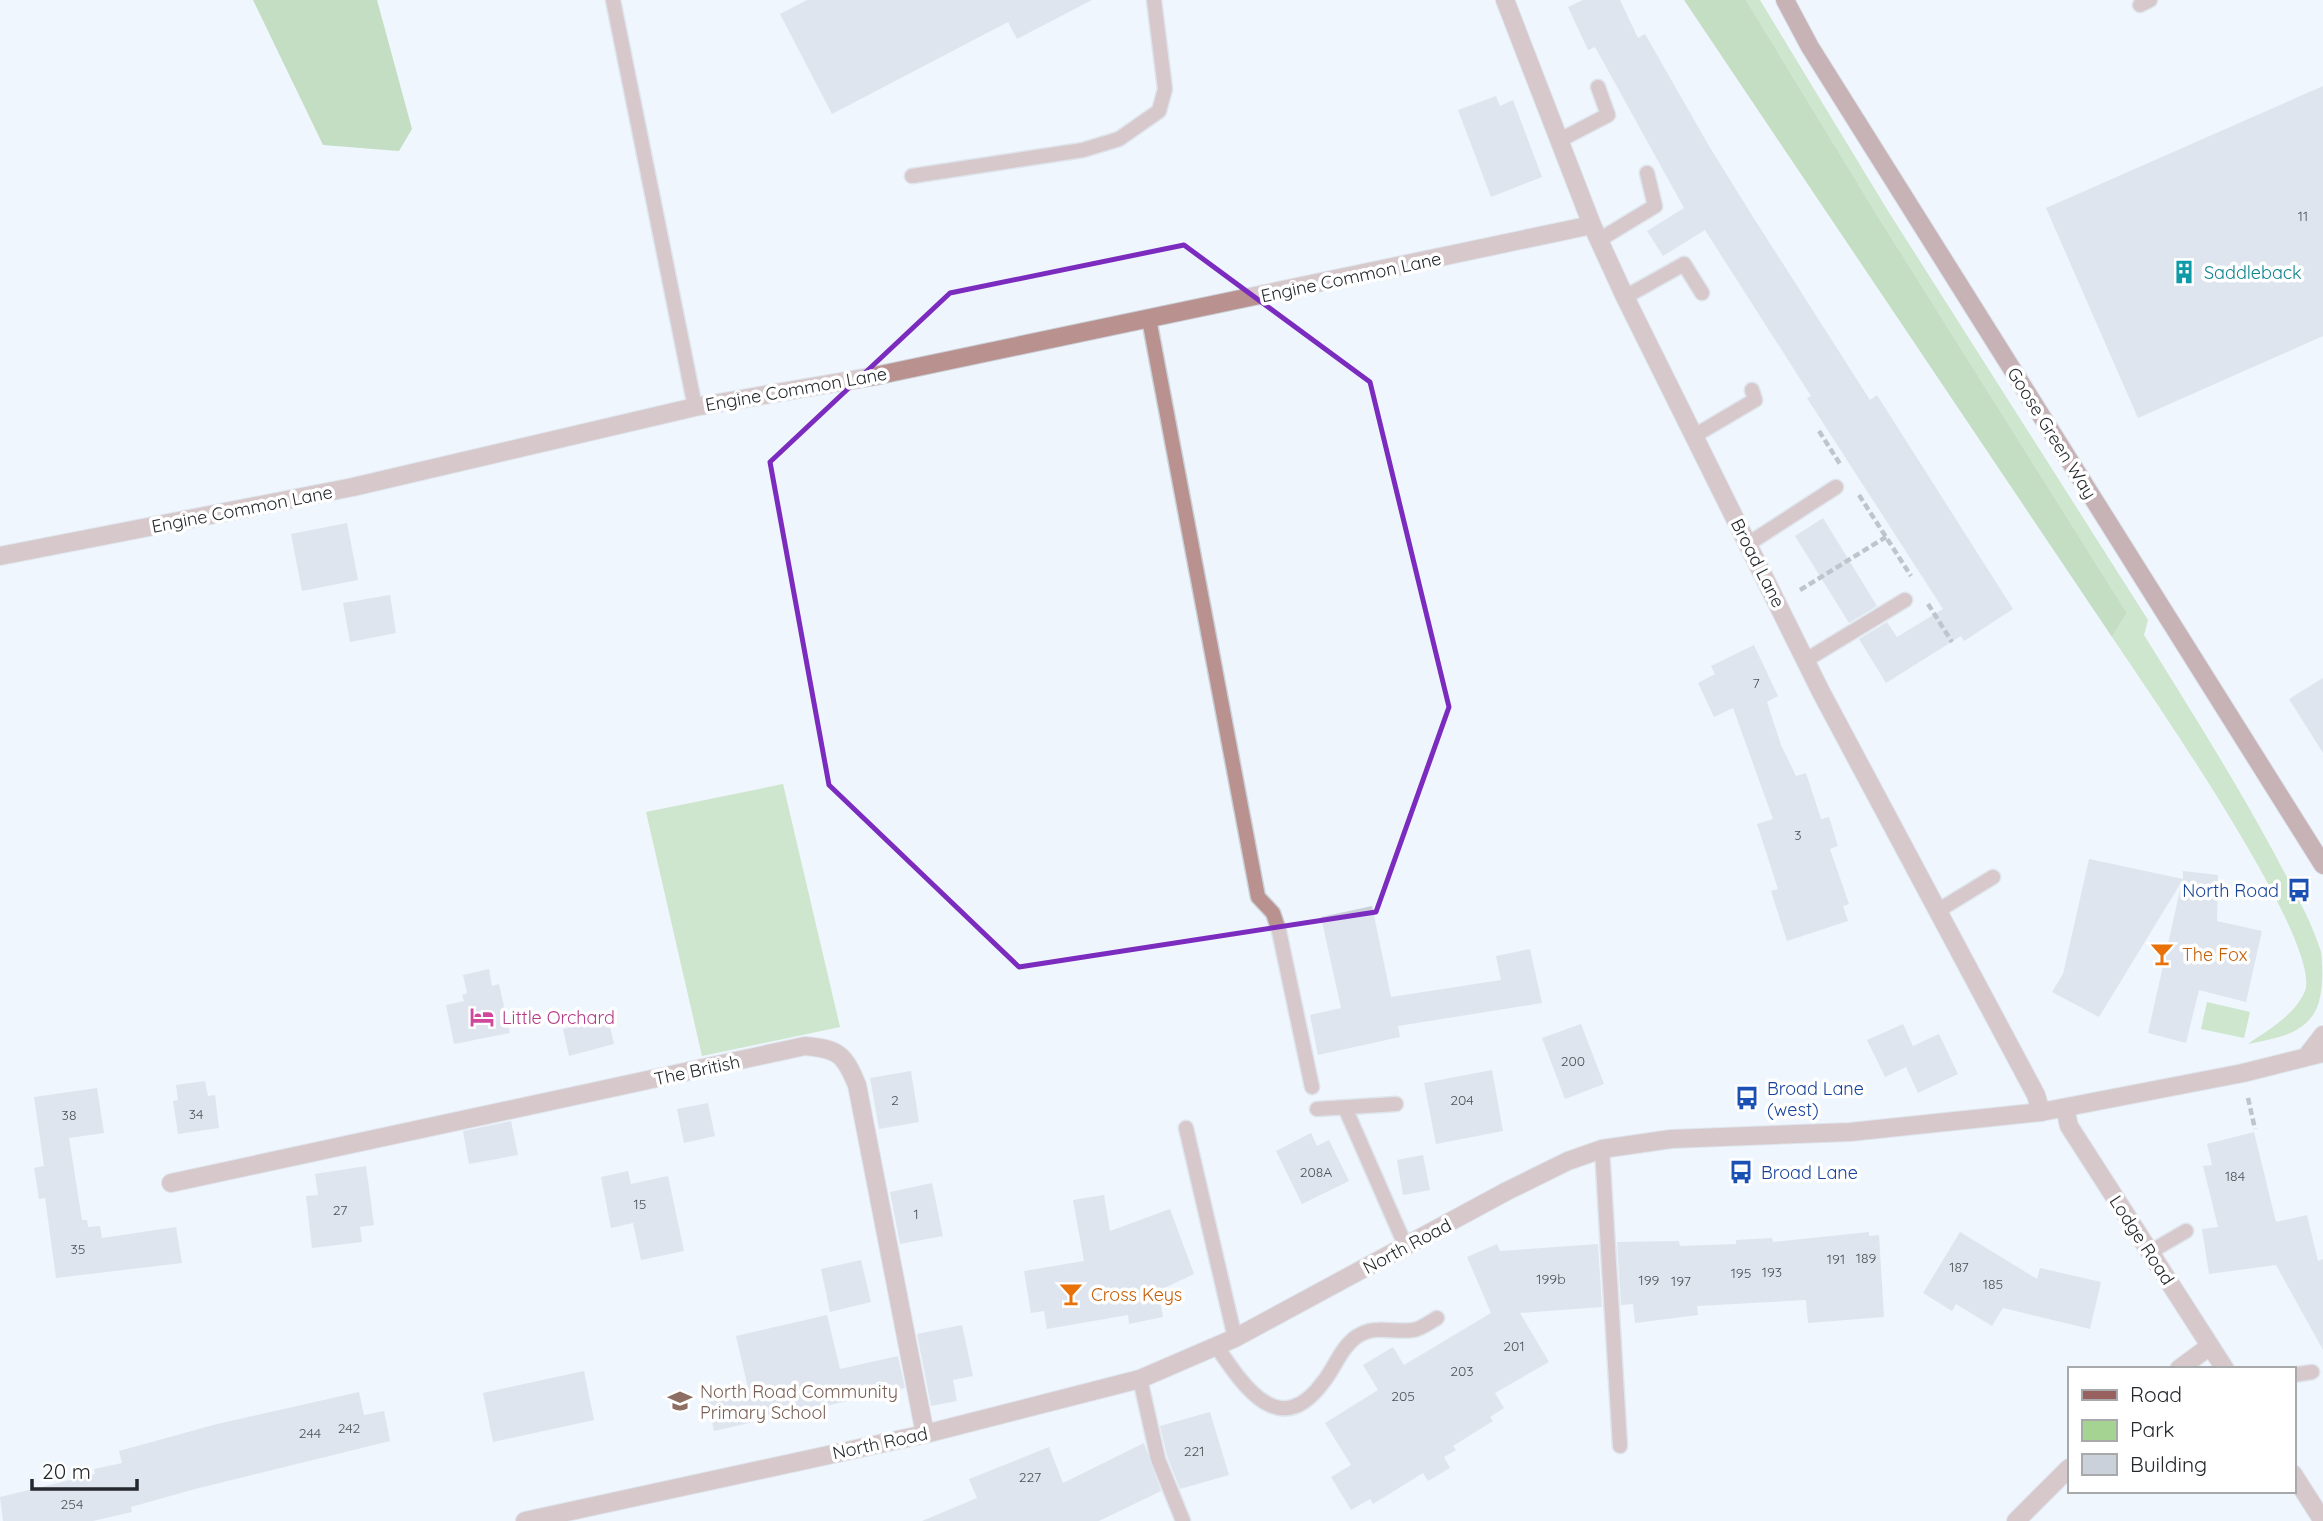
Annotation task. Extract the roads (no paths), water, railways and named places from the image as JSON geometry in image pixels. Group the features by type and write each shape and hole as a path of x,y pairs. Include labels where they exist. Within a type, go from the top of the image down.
{"main road":[{"name":"Goose Green Way","path":"1785,0 1818,59 2323,864"}],"street":[{"name":"Broad Lane","path":"1505,0 1558,141 1625,297 1806,660 2036,1095 2041,1112"},
{"name":"Engine Common Lane","path":"0,556 354,487 695,407 875,376 1149,319 1595,232"},
{"name":"North Road","path":"525,1521 926,1434 1140,1379 1235,1338 1568,1161 1602,1149 1671,1139 1850,1132 2041,1112 2315,1055 2323,1035"},
{"name":"The British","path":"171,1183 805,1046 828,1048 846,1059 857,1085 926,1434"},
{"name":"Lodge Road","path":"2065,1108 2070,1126 2224,1367"},
{"path":"2182,1367 2210,1346"},
{"path":"2016,1521 2068,1469"},
{"path":"2295,1478 2323,1521"}],"lane":[{"path":"613,0 695,407"},
{"path":"912,177 1083,150 1119,139 1159,111 1165,89 1154,0"},
{"path":"1558,141 1608,115 1598,87"},
{"path":"1595,232 1655,206 1647,173"},
{"path":"1625,297 1684,264 1702,293"},
{"path":"1149,319 1258,897 1273,913 1279,931 1312,1087"},
{"path":"1694,436 1755,400 1752,390"},
{"path":"1748,544 1836,487"},
{"path":"1806,660 1905,600"},
{"path":"1939,910 1993,877"},
{"path":"1317,1110 1346,1110 1396,1104"},
{"path":"1346,1110 1406,1247"},
{"path":"1186,1128 1235,1338"},
{"path":"1602,1149 1620,1446"},
{"path":"2150,1252 2186,1231"},
{"path":"1217,1346 1245,1389 1261,1403 1276,1408 1297,1405 1315,1394 1353,1339 1368,1330 1414,1330 1437,1318"},
{"path":"2295,1375 2312,1372"},
{"path":"1140,1379 1158,1460 1183,1521"}],"place":[{"name":"Saddleback","path":"2184,272"},
{"name":"North Road","path":"2299,890"},
{"name":"The Fox","path":"2162,954"},
{"name":"Little Orchard","path":"482,1017"},
{"name":"Broad Lane (west)","path":"1747,1098"},
{"name":"Broad Lane","path":"1741,1172"},
{"name":"Cross Keys","path":"1071,1294"},
{"name":"North Road Community Primary School","path":"680,1401"}]}
